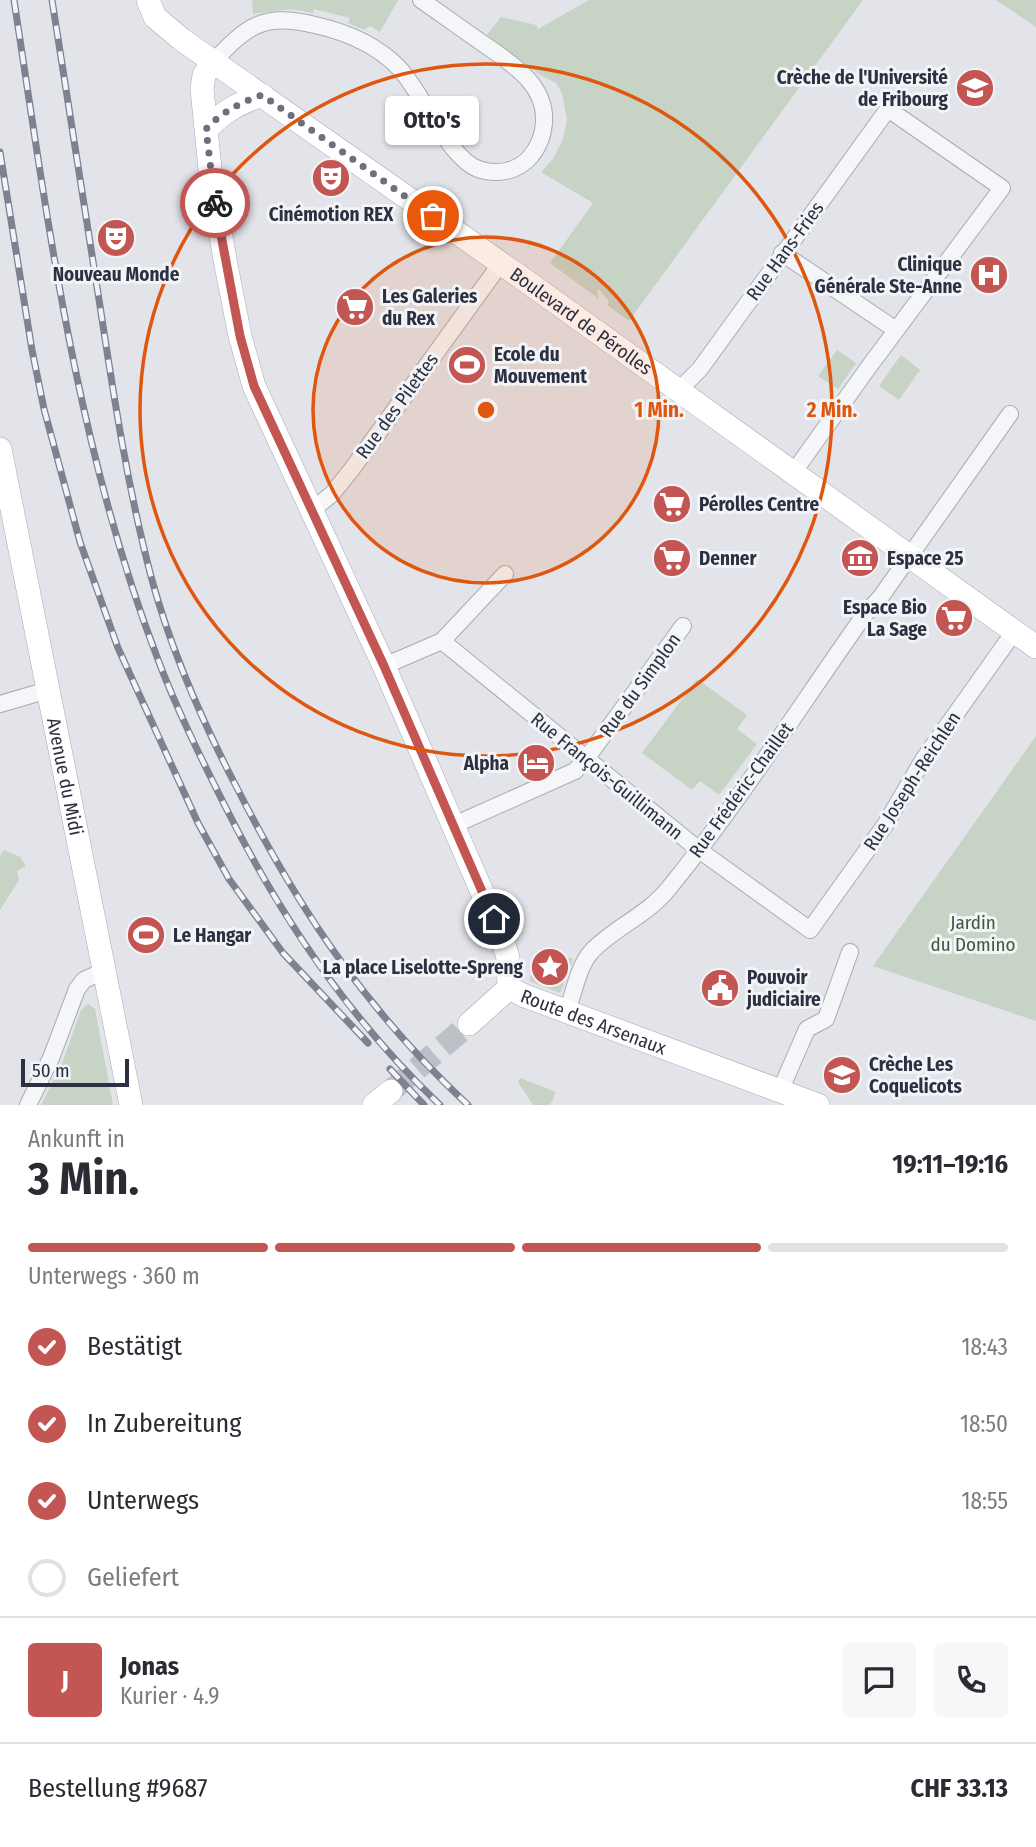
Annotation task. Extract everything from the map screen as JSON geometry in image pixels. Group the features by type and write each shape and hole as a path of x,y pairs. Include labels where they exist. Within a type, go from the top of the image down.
{"main road":[{"name":"Boulevard de Pérolles","path":"150,8 166,27 213,62 501,263 1036,647"},
{"name":"Route des Arsenaux","path":"213,62 204,75 202,89 211,179 246,360 280,446 384,666 502,938 508,958 509,988 818,1105"},
{"path":"206,129 219,115 262,95"},
{"name":"Avenue du Midi","path":"0,449 131,1105"},
{"path":"469,1024 509,988"}],"street":[{"path":"213,62 238,35 261,23 293,20 339,31 372,46 399,67 453,148 468,164 480,170 497,172 517,167 529,158 542,133 543,106 537,90 519,70 421,0"},
{"name":"Rue Hans-Fries","path":"679,390 700,369 888,109 1002,188 896,330"},
{"path":"782,253 896,330 793,473"},
{"name":"Rue des Pilettes","path":"312,510 332,494 347,475 501,263"},
{"name":"Rue Frédéric-Chaillet","path":"567,1011 585,960 667,892 1010,414"},
{"path":"384,666 442,641 505,574"},
{"name":"Rue du Simplon","path":"454,825 575,771 683,626"},
{"name":"Rue Joseph-Reichlen","path":"810,930 885,825 923,760 1014,632"},
{"name":"Rue François-Guillimann","path":"442,641 699,850 810,930"},
{"path":"0,704 48,690"},
{"path":"780,1091 807,1029 826,1019 850,953"},
{"path":"28,1105 51,1058 77,989 84,980 104,971"}],"green space":[{"path":"252,0 398,0 380,32 370,26 364,30 348,23 350,18 314,9 313,13 292,9 253,14"},
{"path":"589,0 863,0 629,321 607,305 609,302 600,290 597,291 599,299 550,263 593,203 541,172 553,159 563,139 567,120 562,93 556,83 540,75 487,35 501,17 536,25 538,29"},
{"path":"996,0 1036,0 1036,27"},
{"path":"837,350 856,363 838,389 818,376"},
{"path":"901,355 920,370 899,400 879,386"},
{"path":"697,679 747,715 737,729 757,744 719,795 700,781 692,790 642,753"},
{"name":"Jardin du Domino","path":"1036,736 1036,1021 873,966"},
{"path":"4,850 20,857 26,866 17,871 19,880 0,910 0,856"},
{"path":"541,948 573,959 560,993 529,981"},
{"path":"88,1004 95,1009 113,1105 41,1105 63,1061 81,1010"},
{"path":"520,1078 556,1092 550,1105 533,1105 518,1082"}],"tunnel":[{"path":"391,1091 469,1024"}],"railway":[{"path":"14,0 53,250 85,415 105,497 157,657 198,751 269,888 319,965 347,1002 376,1038 440,1105"},
{"path":"52,0 129,478 152,580 178,660 237,788 285,876 311,917 367,996 398,1033 468,1105"},
{"path":"0,152 44,409 80,542 118,648 198,823 229,879 283,953 368,1043"},
{"path":"390,1069 424,1105"}],"way so far":[{"path":"215,203 206,129 219,115 262,95 433,216"}],"place":[{"name":"Crèche de l'Université de Fribourg","path":"975,88"},
{"name":"Cinémotion REX","path":"331,178"},
{"name":"Otto's","path":"433,216"},
{"name":"Nouveau Monde","path":"116,238"},
{"name":"Clinique Générale Ste-Anne","path":"989,275"},
{"name":"Les Galeries du Rex","path":"355,307"},
{"name":"Ecole du Mouvement","path":"467,365"},
{"name":"Pérolles Centre","path":"672,504"},
{"name":"Denner","path":"672,558"},
{"name":"Espace 25","path":"860,558"},
{"name":"Espace Bio La Sage","path":"954,618"},
{"name":"Alpha","path":"536,763"},
{"name":"Le Hangar","path":"146,935"},
{"name":"La place Liselotte-Spreng","path":"550,967"},
{"name":"Pouvoir judiciaire","path":"720,988"},
{"name":"Crèche Les Coquelicots","path":"842,1075"}],"route":[{"path":"215,203 240,336 254,386 384,666 494,919"}]}
